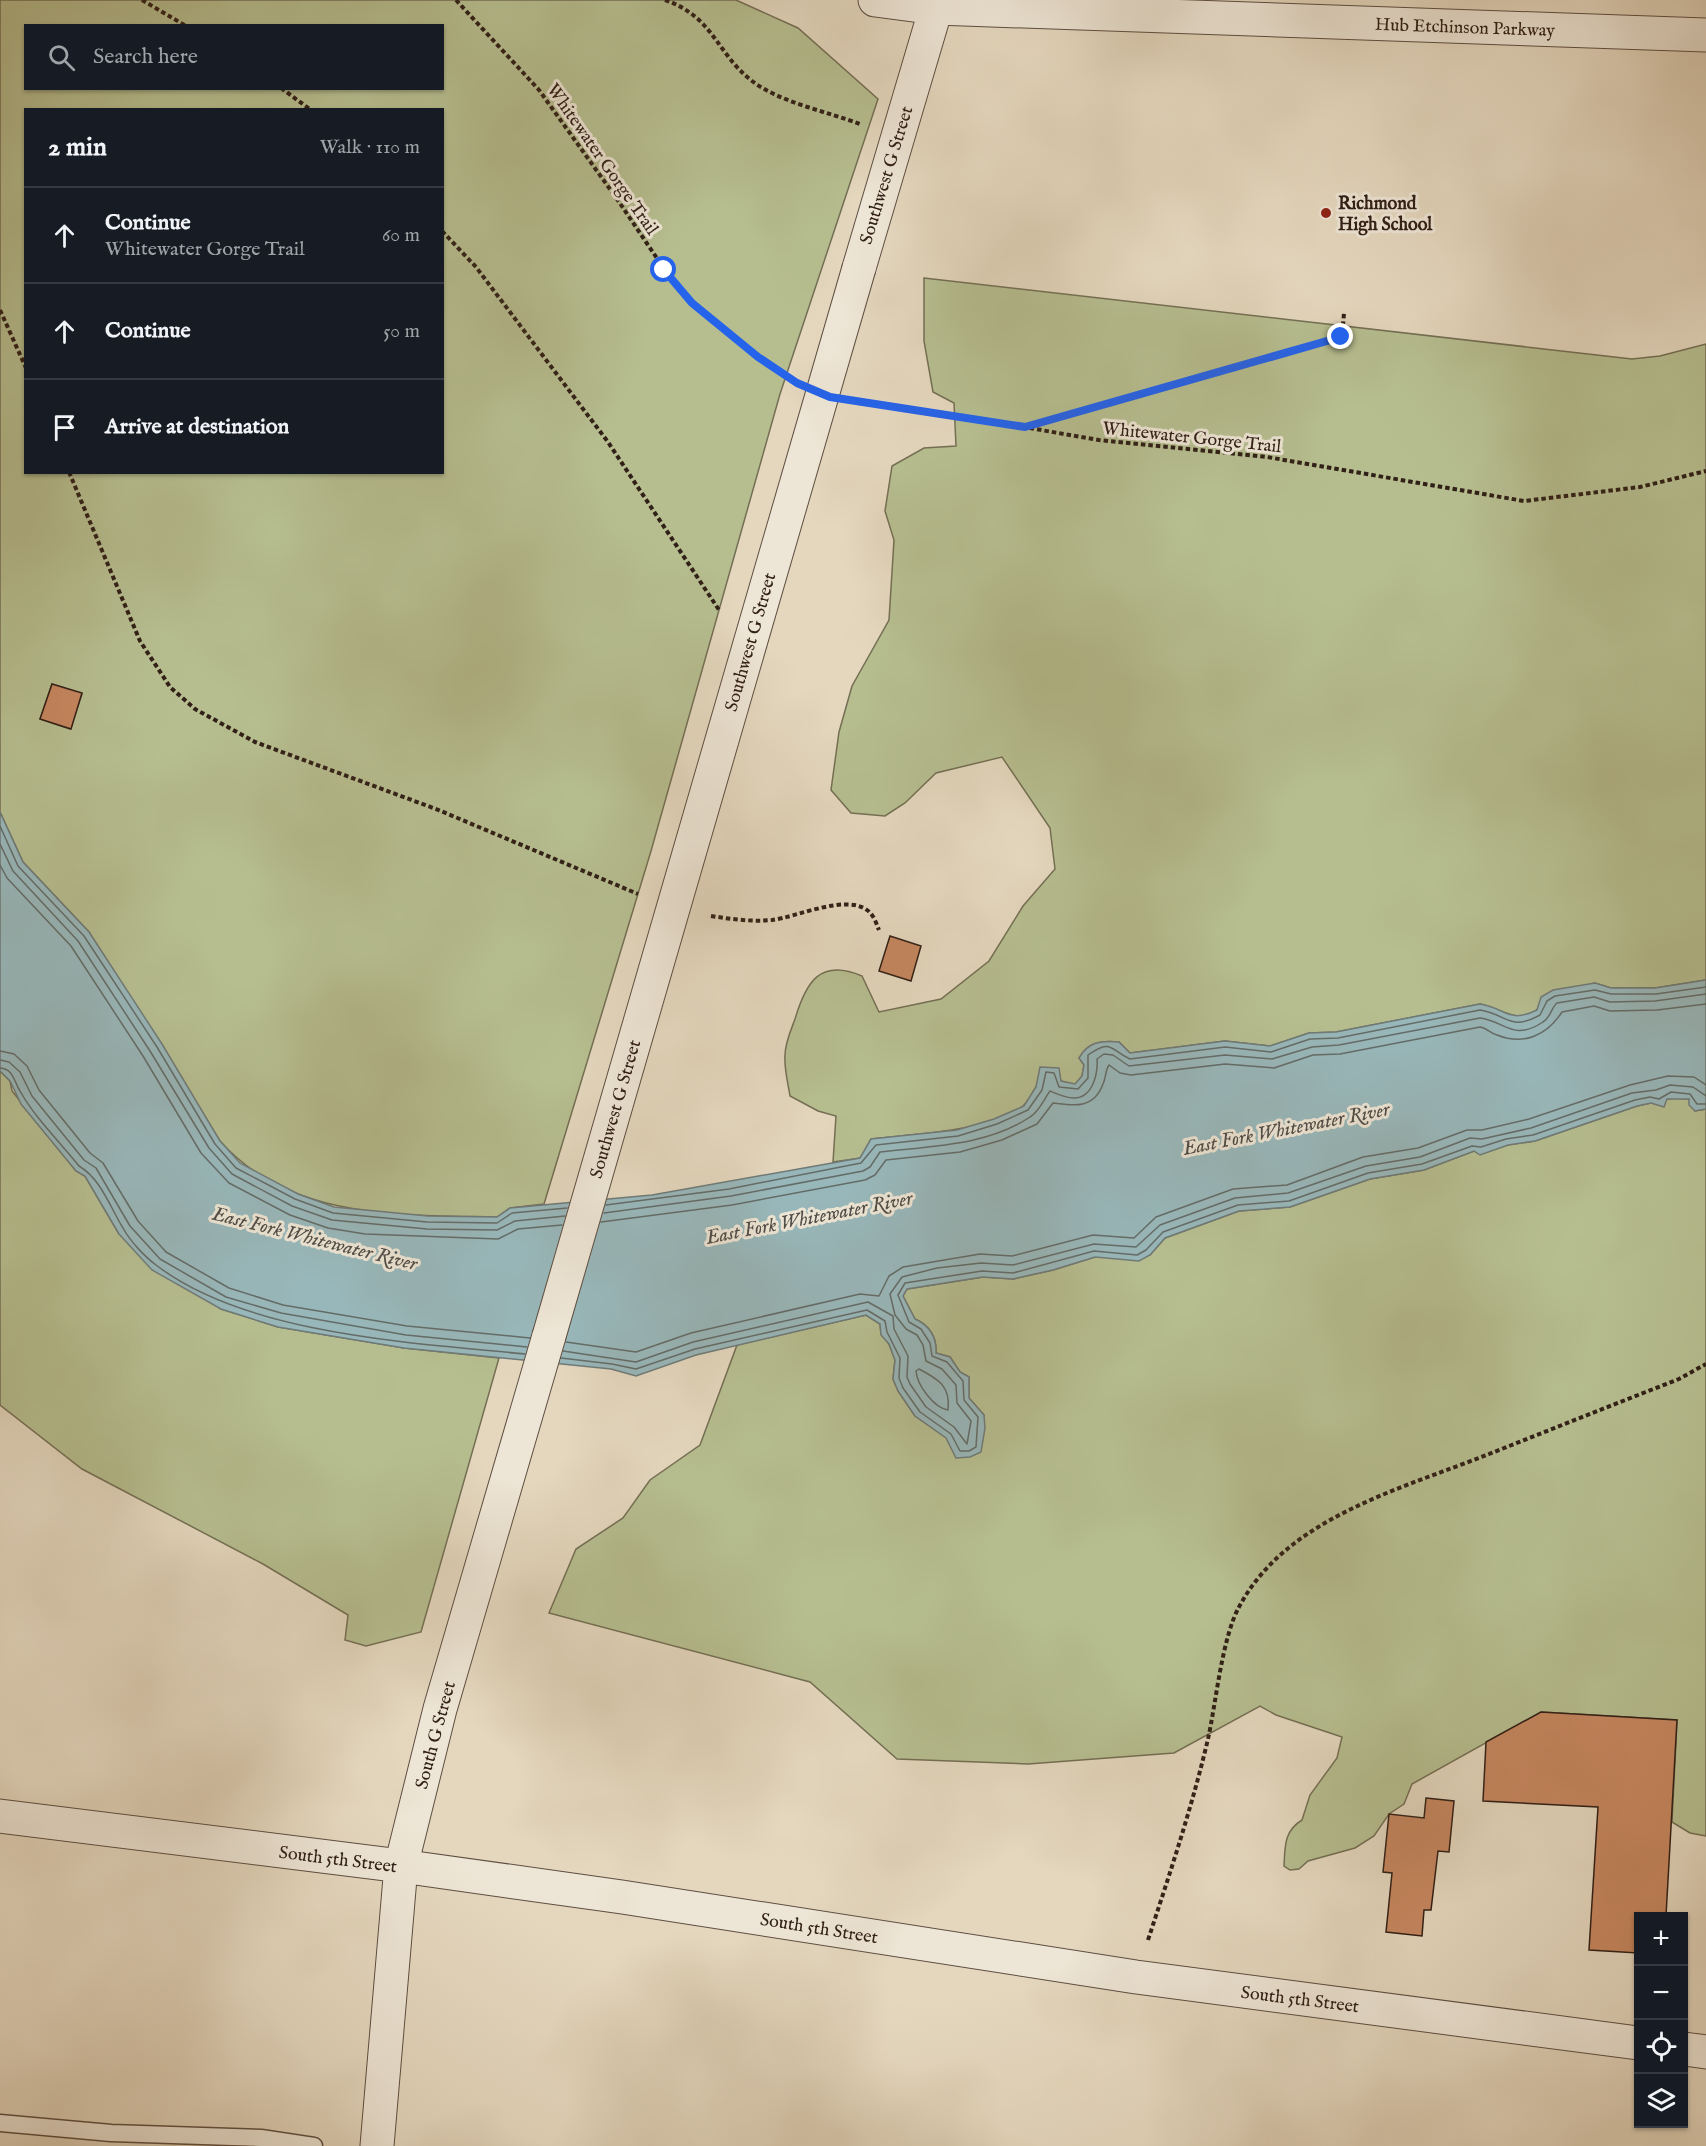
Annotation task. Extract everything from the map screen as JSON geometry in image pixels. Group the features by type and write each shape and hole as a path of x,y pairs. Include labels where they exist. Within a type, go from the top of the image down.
{"street":[{"path":"875,0 936,8"},
{"name":"Southwest G Street","path":"549,1335 936,8"},
{"name":"Hub Etchinson Parkway","path":"936,8 1706,35"},
{"name":"South G Street","path":"377,2146 401,1866 440,1709 549,1335"},
{"name":"South 5th Street","path":"0,1816 401,1866 622,1897 1136,1977 1634,2042"},
{"path":"1688,2050 1706,2052"}],"lane":[{"path":"0,2123 111,2133 261,2138 314,2146"}],"path":[{"path":"142,0 183,24"},
{"name":"Whitewater Gorge Trail","path":"456,0 539,90 675,285 718,326 797,383"},
{"path":"664,0 685,7 701,21 753,82 771,92 898,137"},
{"path":"284,90 307,108"},
{"path":"444,233 476,267 608,442 720,611"},
{"path":"0,310 24,364"},
{"path":"1025,427 1341,337 1344,313"},
{"name":"Whitewater Gorge Trail","path":"851,402 1099,440 1267,457 1524,501 1640,487 1706,471"},
{"path":"70,474 140,641 170,687 195,710 255,742 427,805 649,898"},
{"path":"705,914 748,921 771,920 832,905 849,905 866,909 873,915 879,930"},
{"path":"1136,1977 1184,1827 1207,1741 1237,1610 1250,1587 1269,1566 1317,1528 1369,1502 1678,1379 1706,1364"}],"green space":[{"path":"0,0 736,0 798,28 878,99 780,394 651,851 544,1204 510,1208 497,1217 385,1213 348,1208 313,1199 279,1186 248,1167 220,1141 89,932 23,862 0,812","holes":["52,684 82,694 70,729 40,719"]},
{"path":"924,278 1632,359 1660,356 1706,344 1706,980 1655,988 1611,988 1595,983 1578,987 1540,1005 1527,1016 1512,1015 1480,1004 1336,1032 1309,1033 1270,1046 1225,1041 1130,1053 1119,1042 1096,1043 1087,1048 1079,1058 1084,1065 1082,1076 1075,1085 1061,1081 1036,1087 1023,1106 1008,1115 971,1127 871,1139 861,1158 833,1162 836,1116 818,1111 790,1096 786,1071 787,1041 799,1006 810,984 825,972 835,970 848,971 862,976 879,1012 941,999 989,961 1023,906 1055,869 1050,828 1002,757 936,773 905,803 885,816 851,813 831,790 839,732 852,686 889,620 894,540 885,511 892,466 924,448 956,446 954,403 933,392 924,341"},
{"path":"0,1071 10,1081 12,1091 76,1171 85,1176 119,1234 221,1309 278,1327 404,1348 499,1358 421,1632 366,1646 345,1640 348,1615 263,1564 82,1469 0,1405"},
{"path":"1673,1098 1690,1099 1695,1111 1706,1109 1706,1836 1690,1833 1672,1822 1677,1720 1541,1712 1412,1784 1404,1804 1389,1814 1374,1836 1355,1848 1308,1861 1299,1869 1290,1870 1284,1866 1285,1846 1289,1834 1302,1820 1310,1795 1337,1758 1342,1737 1276,1715 1260,1706 1174,1753 1028,1764 897,1759 810,1682 549,1613 576,1549 623,1518 650,1480 700,1445 737,1345 866,1315 880,1324 881,1334 889,1344 895,1360 893,1379 898,1391 915,1416 946,1437 956,1457 984,1415 969,1398 969,1377 960,1372 950,1357 936,1353 931,1332 915,1319 903,1296 907,1289 983,1277 1013,1279 1095,1257 1150,1255 1165,1238 1239,1211 1290,1207 1370,1179 1424,1170 1474,1151 1480,1154 1508,1145 1535,1141 1637,1106"}],"water":[{"name":"East Fork Whitewater River","path":"0,812 23,862 89,932 162,1044 220,1141 240,1163 298,1194 334,1207 428,1216 497,1217 510,1208 652,1195 860,1158 871,1139 957,1130 994,1119 1024,1106 1036,1087 1040,1067 1059,1068 1061,1081 1075,1084 1082,1076 1084,1065 1079,1058 1087,1048 1096,1043 1119,1042 1130,1053 1225,1041 1270,1046 1309,1033 1336,1032 1480,1004 1507,1014 1520,1016 1537,1010 1541,997 1553,990 1595,983 1611,988 1655,988 1706,980 1706,1109 1695,1111 1689,1105 1689,1099 1667,1099 1664,1107 1651,1103 1637,1106 1535,1141 1508,1145 1480,1155 1474,1151 1424,1170 1370,1179 1290,1207 1239,1211 1165,1238 1150,1255 1139,1261 1095,1257 1013,1279 983,1277 907,1289 903,1296 915,1319 931,1332 936,1353 950,1357 960,1372 969,1377 969,1398 984,1415 985,1428 981,1452 970,1457 956,1458 946,1438 915,1416 898,1391 893,1379 895,1360 889,1344 881,1335 880,1324 866,1315 696,1355 636,1376 611,1369 404,1348 278,1327 221,1309 152,1270 119,1234 85,1176 76,1171 21,1104 10,1081 0,1071"}],"building":[{"path":"52,684 82,693 71,729 40,719"},
{"path":"890,936 921,946 911,981 879,971"},
{"path":"1541,1712 1677,1720 1666,1912 1634,1912 1634,1953 1589,1950 1598,1807 1483,1801 1486,1742"},
{"path":"1426,1798 1454,1801 1449,1852 1438,1851 1431,1910 1424,1910 1422,1936 1386,1932 1392,1873 1383,1872 1389,1814 1424,1818"}],"place":[{"name":"Richmond High School","path":"1326,213"}],"route":[{"path":"664,270 692,303 718,326 797,383 830,397 862,404 948,414 1025,427 1341,337"}]}
